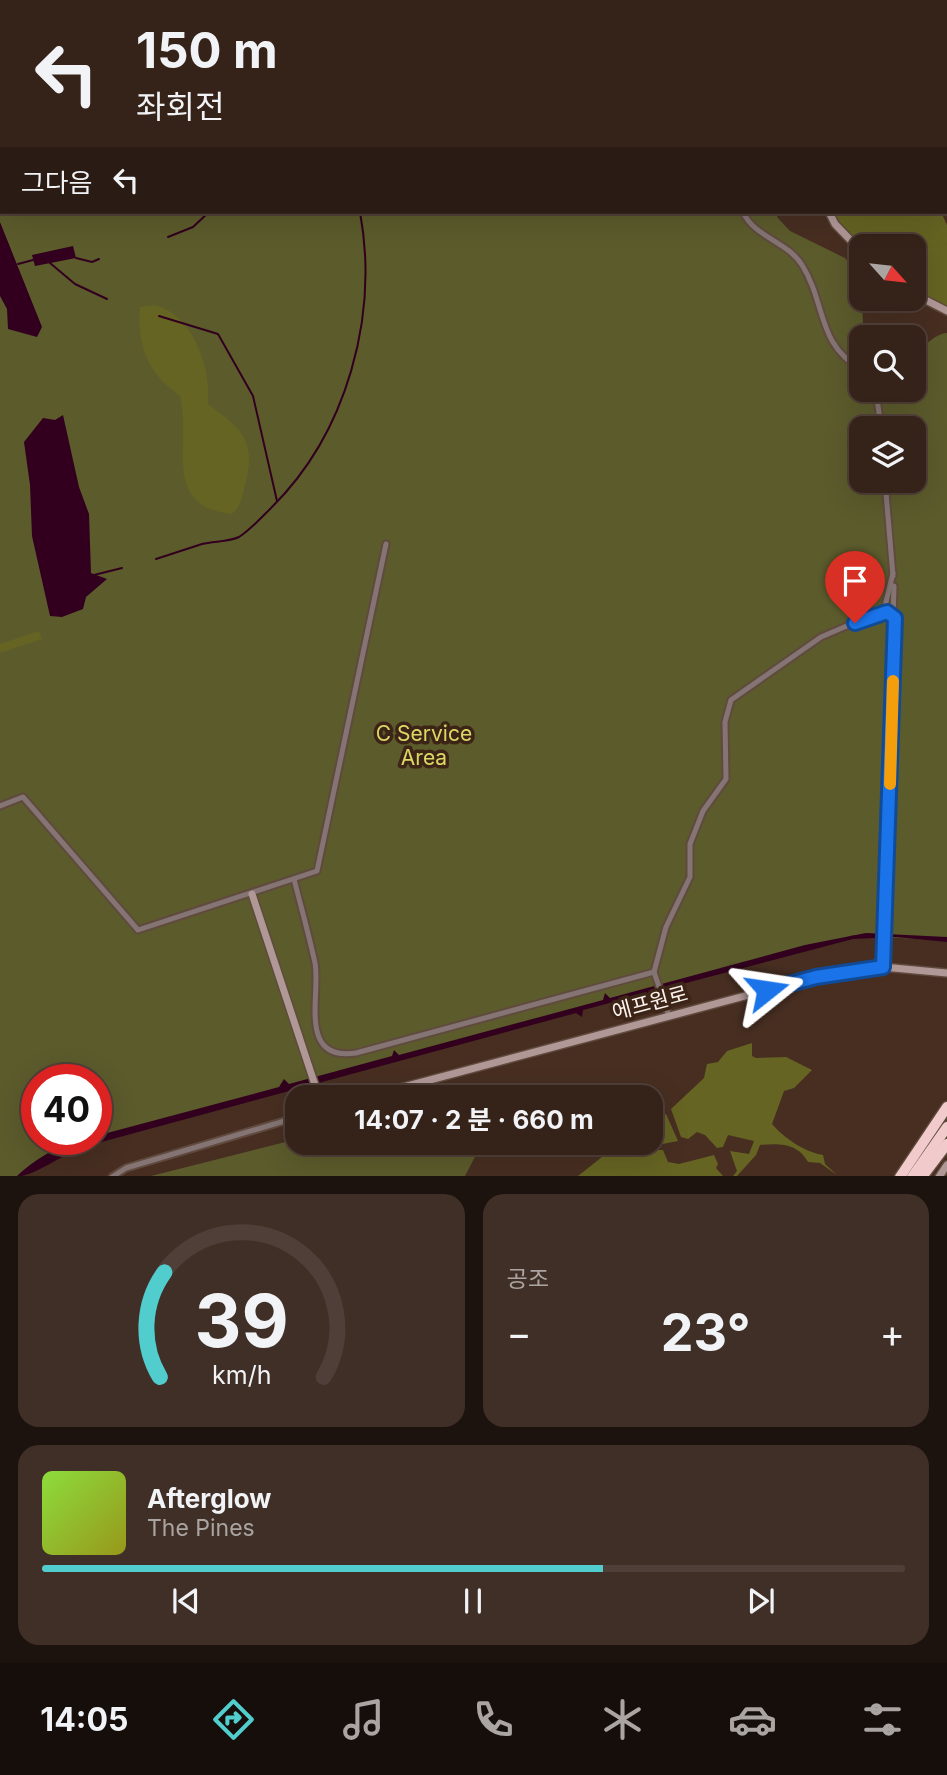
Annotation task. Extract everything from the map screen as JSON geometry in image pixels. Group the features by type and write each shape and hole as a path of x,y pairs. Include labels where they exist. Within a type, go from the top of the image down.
{"highway":[{"path":"904,1176 947,1107"},
{"path":"904,1176 947,1115"},
{"path":"913,1176 947,1127"},
{"path":"924,1175 947,1144"}],"street":[{"path":"744,214 752,225 784,245 800,262 833,345 843,359 849,362"},
{"path":"830,214 835,224 849,239"},
{"path":"926,300 947,311"},
{"path":"883,967 895,618 887,493"},
{"path":"0,806 23,797 138,930 317,871 386,544"},
{"path":"878,615 884,610 890,597 893,573"},
{"path":"669,1016 654,972 666,927 690,877 690,844 704,811 726,779 725,722 731,700 821,637 878,615 891,612 895,618"},
{"path":"294,879 315,964 315,1026 325,1045 342,1054 356,1054 450,1030 654,972"},
{"path":"251,894 315,1085"},
{"name":"에프원로","path":"411,1085 816,977 883,967 947,973"},
{"path":"114,1176 126,1168 285,1121"}],"green space":[{"name":"C Service Area","path":"0,214 778,214 777,217 790,231 849,262 849,312 862,312 863,325 849,325 849,402 926,402 926,344 947,333 947,941 854,935 297,1085 285,1085 285,1088 112,1135 112,1064 21,1064 21,1155 60,1155 23,1176 0,1176"},
{"path":"285,1142 285,1155 476,1155 465,1176 151,1176"}],"shaded area":[{"path":"835,214 942,214 947,225 947,307 926,296 926,234 850,234 838,222"},
{"path":"0,222 42,327 37,337 8,329 7,309 0,296"},
{"path":"73,246 76,258 35,266 32,255"},
{"path":"156,305 181,320 190,332 203,360 208,404 238,429 248,447 245,485 239,504 232,514 210,509 195,499 187,485 180,396 152,368 140,335 140,307"},
{"path":"63,415 79,487 89,514 91,573 107,579 86,597 83,609 62,617 50,616 32,536 30,485 24,442 43,418 55,420"},
{"path":"39,631 42,639 0,653 0,644"},
{"path":"866,933 947,937 947,942 895,937 853,939 583,1010 582,1017 576,1013 311,1085 285,1085 285,1092 112,1139 112,1132 279,1087 284,1079 289,1084 392,1056 394,1050 399,1055 603,1000 605,993 610,998 805,945"},
{"path":"752,1043 752,1056 756,1058 786,1057 812,1070 794,1088 784,1091 772,1124 796,1144 823,1155 825,1164 837,1175 820,1163 808,1162 793,1148 774,1144 760,1145 756,1155 737,1176 733,1176 737,1171 730,1151 749,1154 754,1141 728,1135 723,1147 717,1148 705,1135 697,1132 688,1139 681,1137 671,1109 704,1078 707,1064 718,1062 727,1051"},
{"path":"666,1114 678,1141 663,1144 663,1116"},
{"path":"663,1150 668,1162 679,1164 714,1155 718,1164 716,1168 723,1176 578,1176 604,1155 663,1155"},
{"path":"67,1155 31,1173 17,1176 33,1163 43,1156"}],"waterway":[{"path":"168,237 193,227 207,214"},
{"path":"156,559 202,544 235,539 243,534 271,508 297,478 320,445 338,409 360,332 365,292 365,252 360,214"},
{"path":"76,258 92,262 99,259"},
{"path":"18,264 33,260"},
{"path":"50,263 75,284 107,299"},
{"path":"159,316 218,334 253,396 277,501"},
{"path":"94,575 122,568"}],"slow traffic":[{"path":"890,784 893,681"}],"route":[{"path":"767,990 816,977 883,967 895,618 894,614 887,612 855,623"}]}
